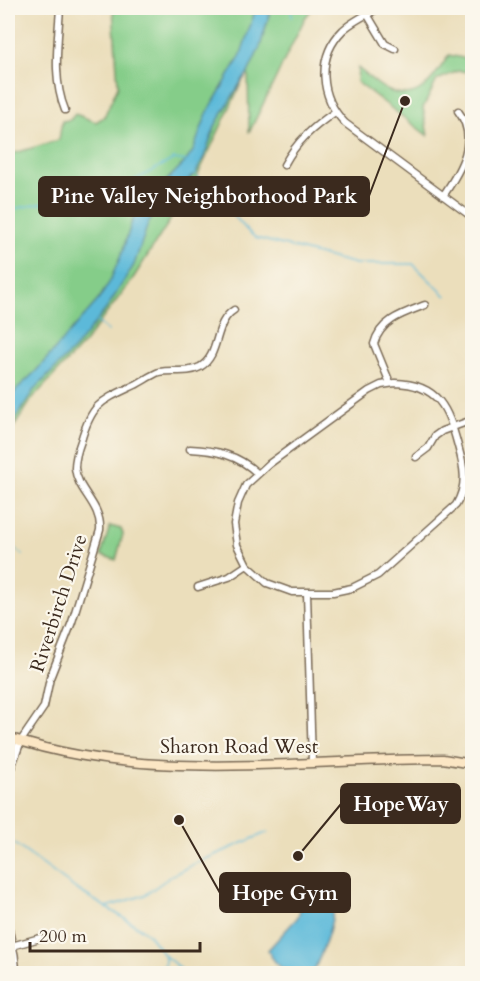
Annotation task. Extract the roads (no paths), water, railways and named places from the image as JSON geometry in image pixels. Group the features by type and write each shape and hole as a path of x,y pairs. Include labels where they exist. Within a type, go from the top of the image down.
{"main road":[{"name":"Sharon Road West","path":"8,737 70,754 131,762 232,765 443,759 472,764"}],"street":[{"path":"60,8 56,58 59,97 65,110"},
{"path":"379,8 343,31 331,47 327,57 325,85 328,99 335,112 345,123 472,217"},
{"path":"367,14 385,45 395,49"},
{"path":"443,195 459,172 467,151 466,120 458,111"},
{"path":"284,165 300,140 335,112"},
{"path":"390,383 374,344 375,338 387,322 425,305"},
{"name":"Riverbirch Drive","path":"20,742 44,706 50,678 72,622 100,530 100,518 75,468 88,419 93,410 108,398 154,374 194,370 201,367 212,354 222,321 234,310"},
{"path":"390,383 414,385 429,391 442,404 453,427 465,480 460,497 450,511 372,580 341,591 292,592 272,585 254,573 247,565 237,545 234,519 241,494 257,473 369,391 390,383"},
{"path":"416,457 428,448 435,436 472,420"},
{"path":"190,449 206,449 228,455 243,461 257,473"},
{"path":"198,587 229,576 247,565"},
{"path":"307,593 312,763"},
{"path":"8,775 20,742"},
{"path":"8,928 16,974"},
{"path":"10,946 40,938"}],"water":[{"path":"256,8 271,8 260,47 248,73 216,124 196,173 162,202 148,224 134,265 107,308 76,347 34,390 8,429 8,403 16,390 35,372 99,299 122,253 132,221 144,203 193,151 207,113 240,57"},
{"path":"327,897 332,905 332,920 313,973 291,972 281,967 268,950 298,917 302,903 308,899"}],"waterway":[{"path":"291,8 292,17"},
{"path":"8,210 120,188 174,159 186,161"},
{"path":"195,172 208,191 256,238 356,264 413,264 446,296"},
{"path":"95,320 108,331"},
{"path":"8,441 12,442"},
{"path":"8,545 23,555"},
{"path":"107,907 145,895 171,876 194,864 268,832"},
{"path":"8,839 76,889 140,928 149,935 165,956 187,974"},
{"path":"164,974 165,957"}],"place":[{"name":"Pine Valley Neighborhood Park","path":"405,101"},
{"name":"Hope Gym","path":"179,820"},
{"name":"HopeWay","path":"298,856"}]}
